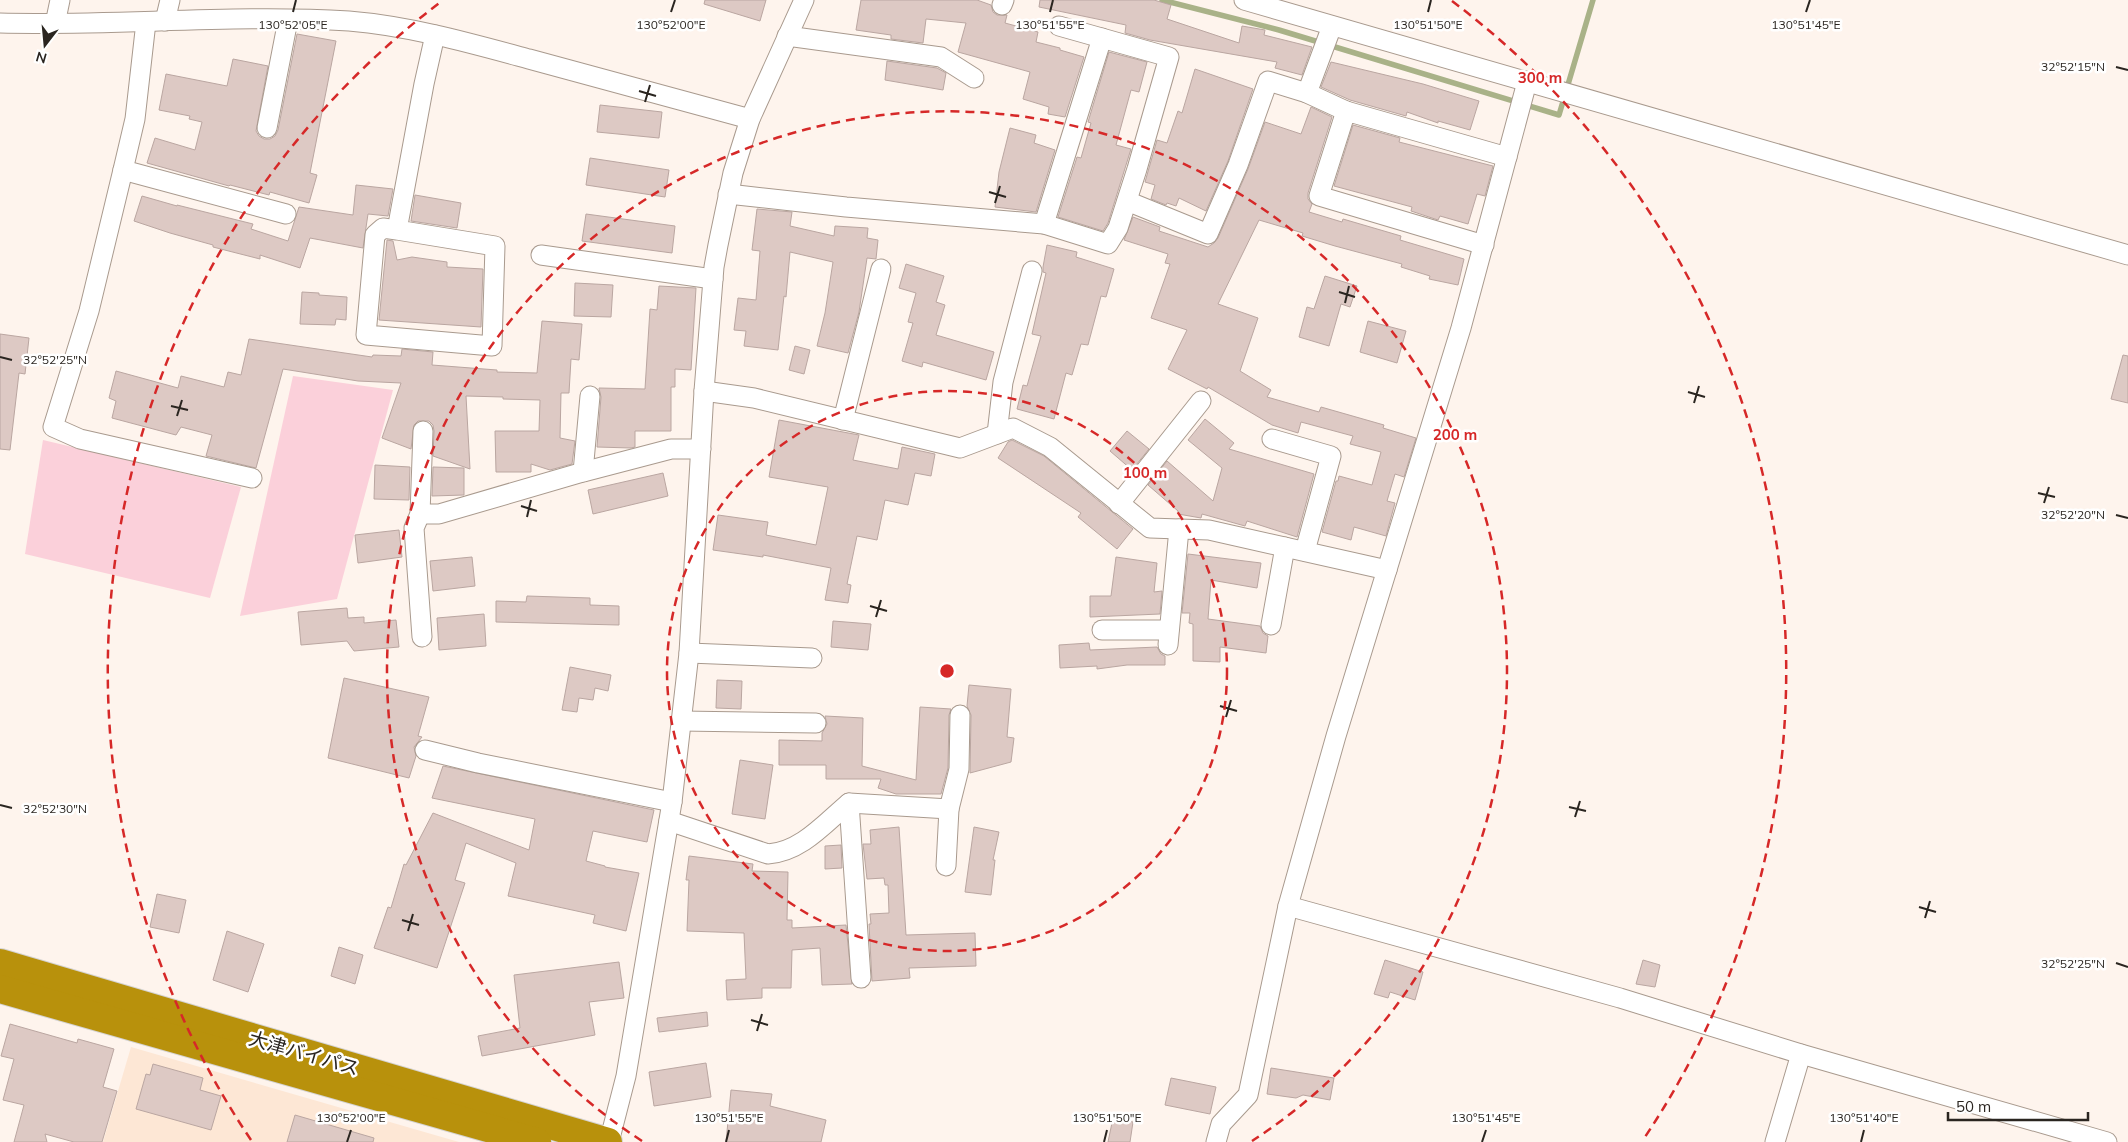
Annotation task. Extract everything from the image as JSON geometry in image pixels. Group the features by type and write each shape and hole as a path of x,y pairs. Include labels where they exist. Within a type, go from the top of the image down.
{"highway":[{"name":"大津バイパス","path":"0,963 608,1142"},
{"name":"大津バイパス","path":"0,989 537,1142"}],"street":[{"path":"55,24 60,0"},
{"path":"170,0 155,21 135,119 89,311 52,427 80,439 252,478"},
{"path":"608,1142 626,1076 672,802 688,653 713,279 728,194 750,119 804,0"},
{"path":"1244,0 2128,255"},
{"path":"0,23 55,24 288,20 349,22 402,28 436,35 750,119"},
{"path":"267,128 288,20"},
{"path":"728,194 1044,224 1108,244 1118,228 1127,201 1169,57 1058,26"},
{"path":"1307,93 1332,26"},
{"path":"397,230 424,84 436,35"},
{"path":"787,36 941,57 974,78"},
{"path":"1044,224 1102,38"},
{"path":"1127,201 1208,234 1238,165 1268,82 1307,93 1346,111 1507,157"},
{"path":"1216,1142 1221,1124 1248,1095 1288,906 1387,570 1461,328 1527,82"},
{"path":"1346,111 1319,196 1484,245"},
{"path":"122,170 286,214"},
{"path":"383,228 397,230 495,246 492,346 366,335 375,235 383,228"},
{"path":"542,255 713,279"},
{"path":"843,420 881,270"},
{"path":"997,434 1003,382 1032,271"},
{"path":"704,392 754,398 960,448 1013,428 1050,447 1150,528 1209,530 1387,570"},
{"path":"583,472 590,396"},
{"path":"1120,504 1201,401"},
{"path":"422,637 414,528 420,514 423,431"},
{"path":"1272,439 1332,456 1305,552"},
{"path":"420,514 439,514 583,472 671,449 701,449"},
{"path":"1102,630 1169,638 1179,529"},
{"path":"1271,624 1285,547"},
{"path":"688,653 812,658"},
{"path":"946,866 949,809 959,769 960,715"},
{"path":"681,720 816,723"},
{"path":"425,750 478,763 672,802"},
{"path":"669,821 768,854 780,853 796,847 848,803 949,809"},
{"path":"848,803 861,978"},
{"path":"1288,906 1620,998 1801,1054 2107,1142"},
{"path":"1775,1142 1801,1054"}],"shaded area":[{"path":"293,376 393,390 337,599 240,616"},
{"path":"43,440 241,487 210,598 25,554"},
{"path":"131,1047 459,1142 103,1142"}],"building":[{"path":"705,0 766,0 760,21 704,4"},
{"path":"861,0 977,0 991,5 993,12 997,15 1007,15 1005,23 1038,32 1036,42 1084,57 1065,117 1048,114 1049,107 1023,99 1030,72 958,52 966,23 926,19 923,43 891,39 891,35 856,30"},
{"path":"1040,0 1154,0 1171,5 1167,19 1239,43 1242,26 1265,30 1264,35 1312,47 1302,75 1275,68 1277,62 1150,40 1125,33 1126,25 1039,7"},
{"path":"297,34 336,41 310,173 317,175 309,203 270,192 269,195 229,186 147,163 155,138 195,150 202,122 189,119 190,116 159,110 166,74 227,86 233,59 268,66 256,131 264,139 270,139 275,136 278,130"},
{"path":"1109,52 1147,62 1139,92 1131,90 1116,145 1131,149 1108,223 1103,231 1058,217 1077,157 1081,158 1091,123 1088,122"},
{"path":"887,61 937,68 946,73 943,90 885,80"},
{"path":"1331,62 1423,84 1479,101 1470,130 1438,121 1438,123 1407,112 1406,116 1350,100 1321,87"},
{"path":"1195,69 1253,89 1228,161 1206,211 1179,198 1176,206 1167,203 1166,205 1151,199 1155,185 1145,182 1157,140 1167,143 1178,111 1182,113"},
{"path":"600,105 662,112 659,138 597,132"},
{"path":"1311,107 1332,117 1308,193 1308,199 1312,204 1309,212 1342,222 1343,219 1401,236 1400,240 1464,259 1458,285 1429,279 1430,276 1401,267 1402,264 1302,236 1303,233 1259,220 1218,304 1258,318 1240,371 1271,390 1267,397 1319,412 1321,407 1384,425 1383,428 1416,438 1404,477 1395,474 1387,501 1395,503 1386,536 1354,527 1351,540 1322,532 1339,476 1372,485 1381,452 1350,444 1353,436 1301,422 1298,433 1272,425 1208,387 1207,389 1168,369 1187,330 1151,318 1170,264 1165,263 1168,254 1124,240 1133,217 1160,227 1159,231 1208,247 1214,243 1218,238 1248,169 1265,122 1301,134"},
{"path":"1353,125 1400,138 1399,142 1493,166 1485,196 1477,194 1468,224 1440,216 1438,220 1411,211 1412,207 1334,186"},
{"path":"1010,128 1036,135 1034,143 1055,150 1036,212 995,207 999,172"},
{"path":"590,158 669,170 665,197 586,185"},
{"path":"356,185 393,189 388,216 368,214 363,248 310,238 300,268 260,255 260,259 213,247 213,245 134,221 142,196 253,224 251,229 288,241 299,207 353,215"},
{"path":"415,195 461,203 457,228 411,221"},
{"path":"757,209 792,212 790,226 834,236 835,226 868,228 867,238 878,240 876,259 867,258 859,312 848,353 817,346 825,313 833,262 790,252 778,350 744,346 746,331 734,330 738,298 756,300 760,251 752,250"},
{"path":"586,214 675,226 672,253 582,241"},
{"path":"387,240 393,241 397,260 412,257 447,262 447,267 483,269 481,327 379,320"},
{"path":"1047,245 1077,252 1076,257 1114,269 1106,297 1101,296 1088,345 1081,344 1072,375 1066,373 1054,419 1017,409 1023,385 1027,386 1041,336 1032,334 1046,273 1043,272 1043,267"},
{"path":"906,264 944,276 936,302 945,305 936,335 994,352 986,380 923,362 922,367 902,361 913,323 908,322 916,293 899,288"},
{"path":"1325,276 1357,286 1350,307 1341,304 1329,346 1299,337 1307,307 1314,309"},
{"path":"575,283 613,285 611,317 574,316"},
{"path":"659,286 696,288 691,370 675,369 675,387 671,387 671,431 635,431 635,447 631,448 597,447 601,397 599,388 645,389 650,309 657,310"},
{"path":"302,292 347,297 346,320 336,319 335,325 300,324"},
{"path":"542,321 582,324 579,360 571,359 569,393 561,393 560,438 575,441 572,464 550,470 531,464 531,472 496,472 495,431 539,431 540,400 466,396 470,469 433,456 434,431 433,425 429,421 418,421 414,425 411,449 382,438 401,383 358,381 283,369 256,468 206,456 212,435 181,427 176,435 112,418 116,401 109,398 116,371 178,388 181,376 224,387 228,372 241,375 249,339 372,357 373,355 401,356 402,349 433,352 432,365 497,370 497,372 537,373"},
{"path":"1368,321 1406,331 1397,363 1360,352"},
{"path":"0,334 29,338 25,374 19,373 10,450 0,449"},
{"path":"795,346 810,350 804,374 789,370"},
{"path":"2123,355 2128,356 2128,403 2111,399"},
{"path":"1205,419 1234,443 1229,449 1314,474 1297,537 1247,521 1245,526 1202,514 1201,518 1178,514 1178,511 1148,485 1167,461 1213,501 1222,468 1188,440"},
{"path":"779,420 859,435 853,460 898,469 902,447 935,454 931,476 915,473 908,505 885,500 877,540 857,536 847,584 851,585 848,603 825,600 831,568 763,555 763,557 713,550 718,515 768,522 766,535 816,545 828,487 769,477"},
{"path":"1127,431 1149,449 1132,470 1110,451"},
{"path":"1012,440 1044,456 1133,529 1117,549 1078,517 1081,513 998,458 1008,442"},
{"path":"375,465 410,467 409,500 374,499"},
{"path":"433,467 464,468 464,495 432,496"},
{"path":"663,473 668,496 593,514 588,490"},
{"path":"399,530 402,557 358,563 355,535"},
{"path":"1188,554 1261,563 1257,588 1211,580 1208,619 1260,626 1263,633 1268,636 1266,653 1220,647 1220,662 1193,661 1193,624 1189,623 1190,613 1182,613"},
{"path":"472,557 475,586 433,591 430,561"},
{"path":"1116,557 1157,563 1154,592 1162,591 1160,614 1090,617 1090,596 1111,596"},
{"path":"527,596 590,598 590,605 619,606 619,625 496,622 496,601 526,602"},
{"path":"347,608 348,618 364,617 364,623 396,620 399,647 354,651 347,641 301,645 298,612"},
{"path":"484,614 486,646 439,650 437,618"},
{"path":"833,621 871,624 868,650 831,647"},
{"path":"1089,643 1090,650 1157,647 1161,654 1165,656 1165,665 1127,665 1097,669 1097,666 1060,668 1059,645"},
{"path":"570,667 611,675 608,691 595,688 593,700 579,698 577,712 562,710"},
{"path":"344,678 429,697 418,736 422,737 414,747 416,756 409,778 328,758"},
{"path":"717,680 742,681 741,709 716,708"},
{"path":"969,685 1011,689 1007,737 1014,738 1011,762 970,773 971,715 967,706"},
{"path":"920,707 951,709 949,715 948,768 941,794 896,794 878,788 881,779 826,779 826,765 779,765 779,740 822,741 822,733 827,724 825,716 863,718 862,766 916,780"},
{"path":"740,760 773,765 765,819 732,814"},
{"path":"443,766 654,810 647,842 593,831 586,861 605,867 639,873 626,931 593,923 595,915 508,896 516,863 466,843 455,880 465,883 437,968 374,948 388,907 391,908 404,864 406,865 433,813 529,850 535,819 432,798"},
{"path":"899,827 906,935 975,933 976,966 909,968 910,978 872,981 870,914 889,913 888,885 885,885 884,878 867,879 863,844 871,844 870,830"},
{"path":"974,827 999,832 993,860 995,860 991,895 965,892"},
{"path":"841,845 842,868 825,869 825,846"},
{"path":"689,856 753,864 752,871 788,872 787,920 792,920 792,928 846,925 852,984 822,985 820,948 792,950 791,988 762,988 762,998 727,1000 726,980 746,979 744,933 687,931 689,880 686,880"},
{"path":"157,894 186,900 179,933 150,927"},
{"path":"227,931 264,944 248,992 213,980"},
{"path":"339,947 363,955 355,984 331,976"},
{"path":"1385,960 1423,972 1415,1000 1390,992 1388,998 1374,994"},
{"path":"1643,960 1660,965 1655,987 1636,984"},
{"path":"619,962 624,998 589,1002 595,1035 482,1056 478,1036 520,1028 514,975"},
{"path":"707,1012 708,1026 659,1032 657,1018"},
{"path":"10,1024 77,1043 78,1039 114,1049 103,1087 117,1091 102,1142 74,1142 45,1134 47,1142 14,1142 24,1105 3,1100 14,1059 1,1056"},
{"path":"706,1063 711,1097 654,1106 649,1072"},
{"path":"153,1064 203,1078 200,1090 221,1096 211,1130 136,1109 146,1074 150,1075"},
{"path":"1271,1068 1334,1078 1330,1100 1303,1095 1296,1098 1267,1094"},
{"path":"1171,1078 1216,1087 1210,1114 1165,1105"},
{"path":"731,1090 772,1094 770,1106 826,1120 821,1142 726,1142"},
{"path":"295,1115 374,1138 373,1142 287,1142"},
{"path":"1113,1118 1133,1122 1130,1142 1108,1142"}],"waterway":[{"path":"1162,0 1279,30 1559,115 1593,0"}]}
